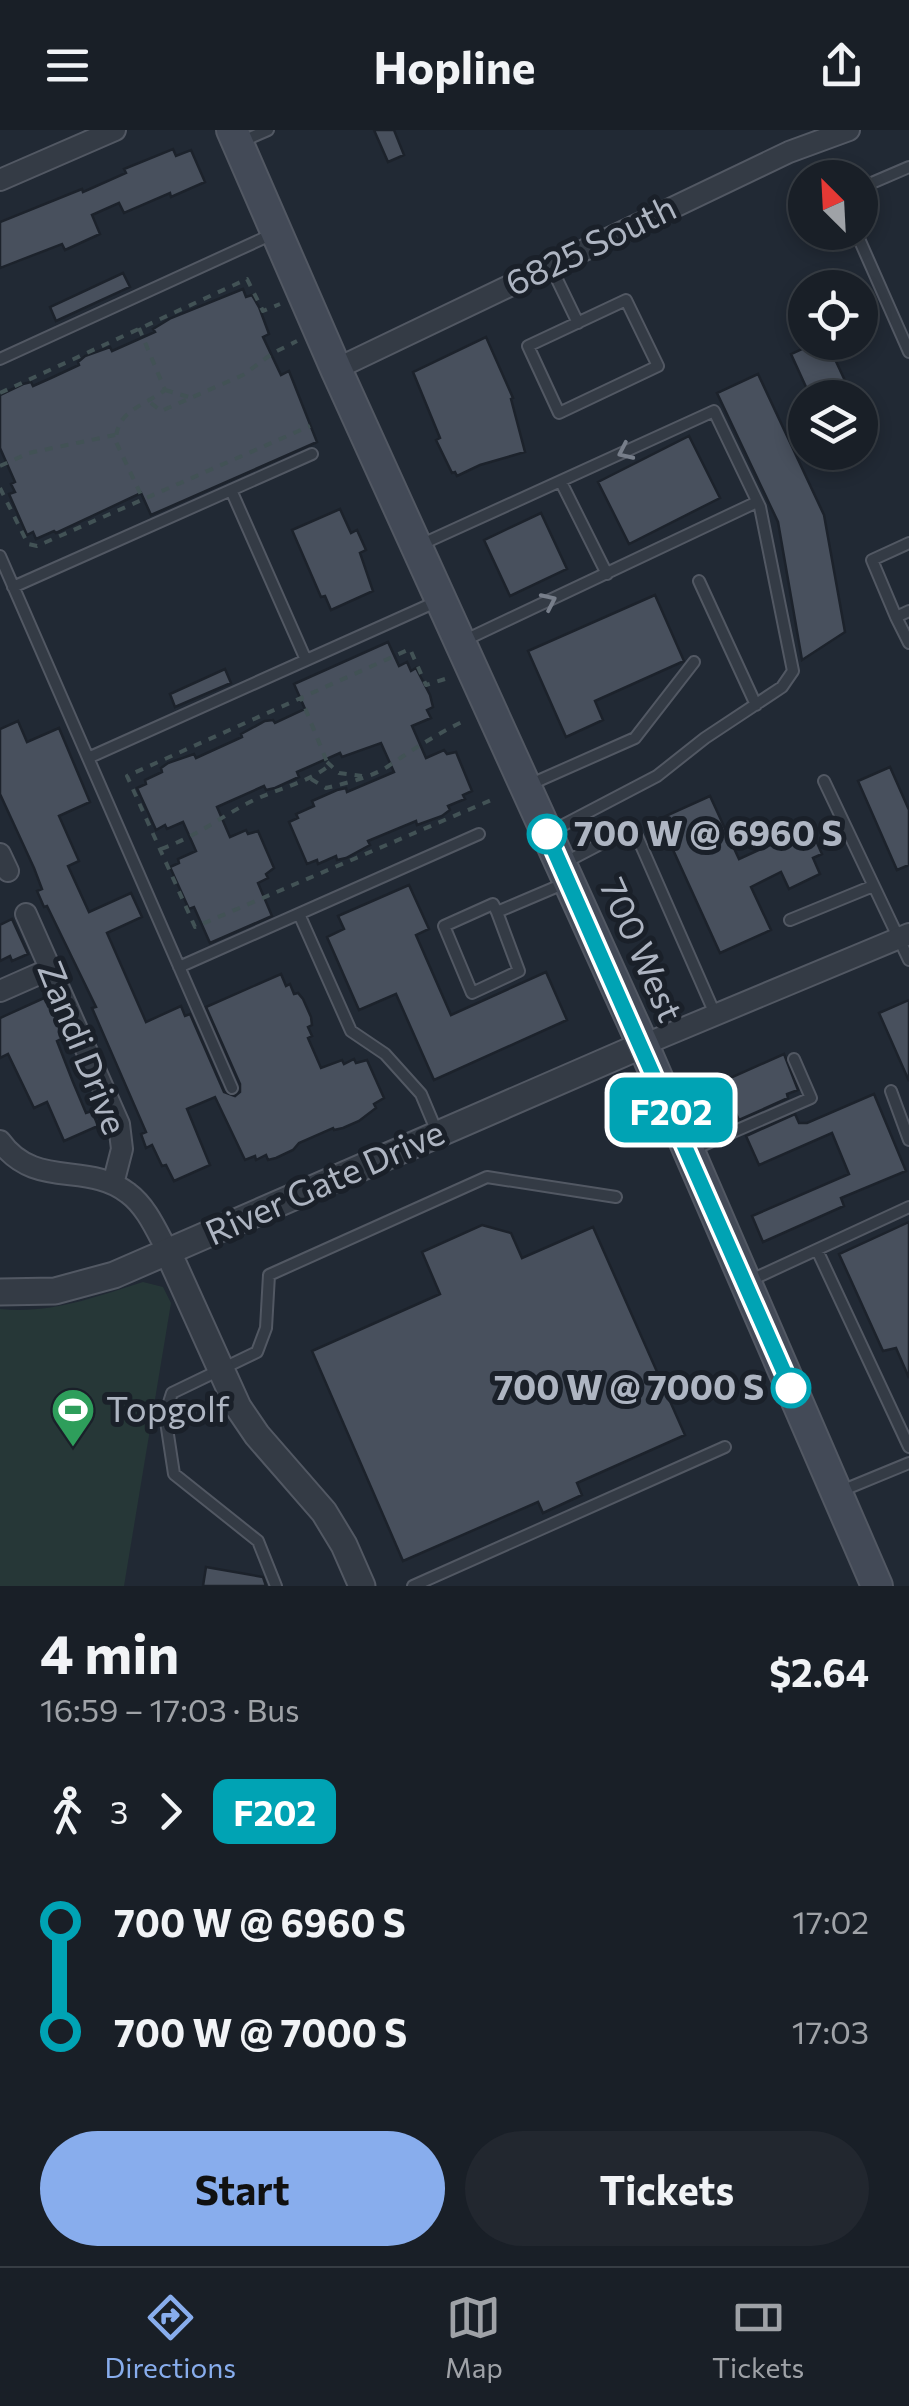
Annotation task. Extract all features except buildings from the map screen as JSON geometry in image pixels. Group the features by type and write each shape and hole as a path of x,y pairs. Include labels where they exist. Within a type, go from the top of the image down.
{"main road":[{"name":"700 West","path":"235,137 642,1045 877,1586"}],"street":[{"path":"0,180 115,130"},
{"name":"6825 South","path":"336,368 788,152 849,130"},
{"name":"Zandi Drive","path":"26,914 121,1133 121,1157 113,1184"},
{"path":"642,1045 904,936"},
{"path":"0,991 50,969"},
{"name":"River Gate Drive","path":"0,1292 75,1287 168,1252 642,1045"},
{"path":"0,1141 34,1169 113,1184 138,1203 168,1252 238,1407 256,1435 312,1496 335,1529 362,1586"}],"lane":[{"path":"235,137 268,130"},
{"path":"878,180 909,167"},
{"path":"0,359 276,232"},
{"path":"864,250 909,352"},
{"path":"551,266 578,322"},
{"path":"626,300 658,366 560,413 528,346 578,322 626,300"},
{"path":"417,546 714,411 757,502 793,670 782,687 657,776 547,834"},
{"path":"13,586 312,454"},
{"path":"561,482 606,574"},
{"path":"231,490 306,660"},
{"path":"460,643 757,502"},
{"path":"909,543 872,560 909,643"},
{"path":"0,556 232,1088"},
{"path":"699,581 756,704"},
{"path":"88,758 441,600"},
{"path":"896,617 909,611"},
{"path":"526,786 635,738 694,662"},
{"path":"824,781 872,886 904,936 909,960"},
{"path":"498,912 633,827 714,1014"},
{"path":"179,968 479,834"},
{"path":"790,920 872,886"},
{"path":"493,904 498,912 519,971 472,993 444,926 493,904"},
{"path":"300,914 352,1032 385,1054 422,1094 438,1134"},
{"path":"688,1151 811,1098 794,1060"},
{"path":"891,1092 909,1140"},
{"path":"276,1586 258,1541 174,1474 166,1415 172,1393 257,1352 266,1328 269,1276 487,1176 616,1197"},
{"path":"746,1283 909,1207"},
{"path":"818,1250 909,1447"},
{"path":"413,1586 725,1447"},
{"path":"836,1493 909,1463"}],"path":[{"path":"0,392 247,279 263,311 280,304"},
{"path":"139,328 165,390"},
{"path":"150,402 162,410 192,398 243,375 297,342"},
{"path":"165,390 192,398"},
{"path":"143,499 116,442 116,427 123,415 165,390"},
{"path":"0,488 28,544 37,546 310,426"},
{"path":"0,466 29,454 116,434"},
{"path":"445,679 426,685 410,650 128,776 195,927 496,798"},
{"path":"301,698 327,762 339,774 364,776"},
{"path":"310,778 326,788 364,776 385,768 405,752 462,722"},
{"path":"161,850 196,836 249,802 310,778 326,768 327,762"}],"shaded area":[{"name":"Topgolf","path":"143,1282 163,1287 171,1303 124,1586 0,1586 0,1309 55,1307"}],"bus line":[{"name":"F202","path":"547,834 791,1388"}],"place":[{"name":"700 W @ 6960 S","path":"547,834"},
{"name":"700 W @ 7000 S","path":"791,1388"},
{"name":"Topgolf","path":"73,1448"}]}
